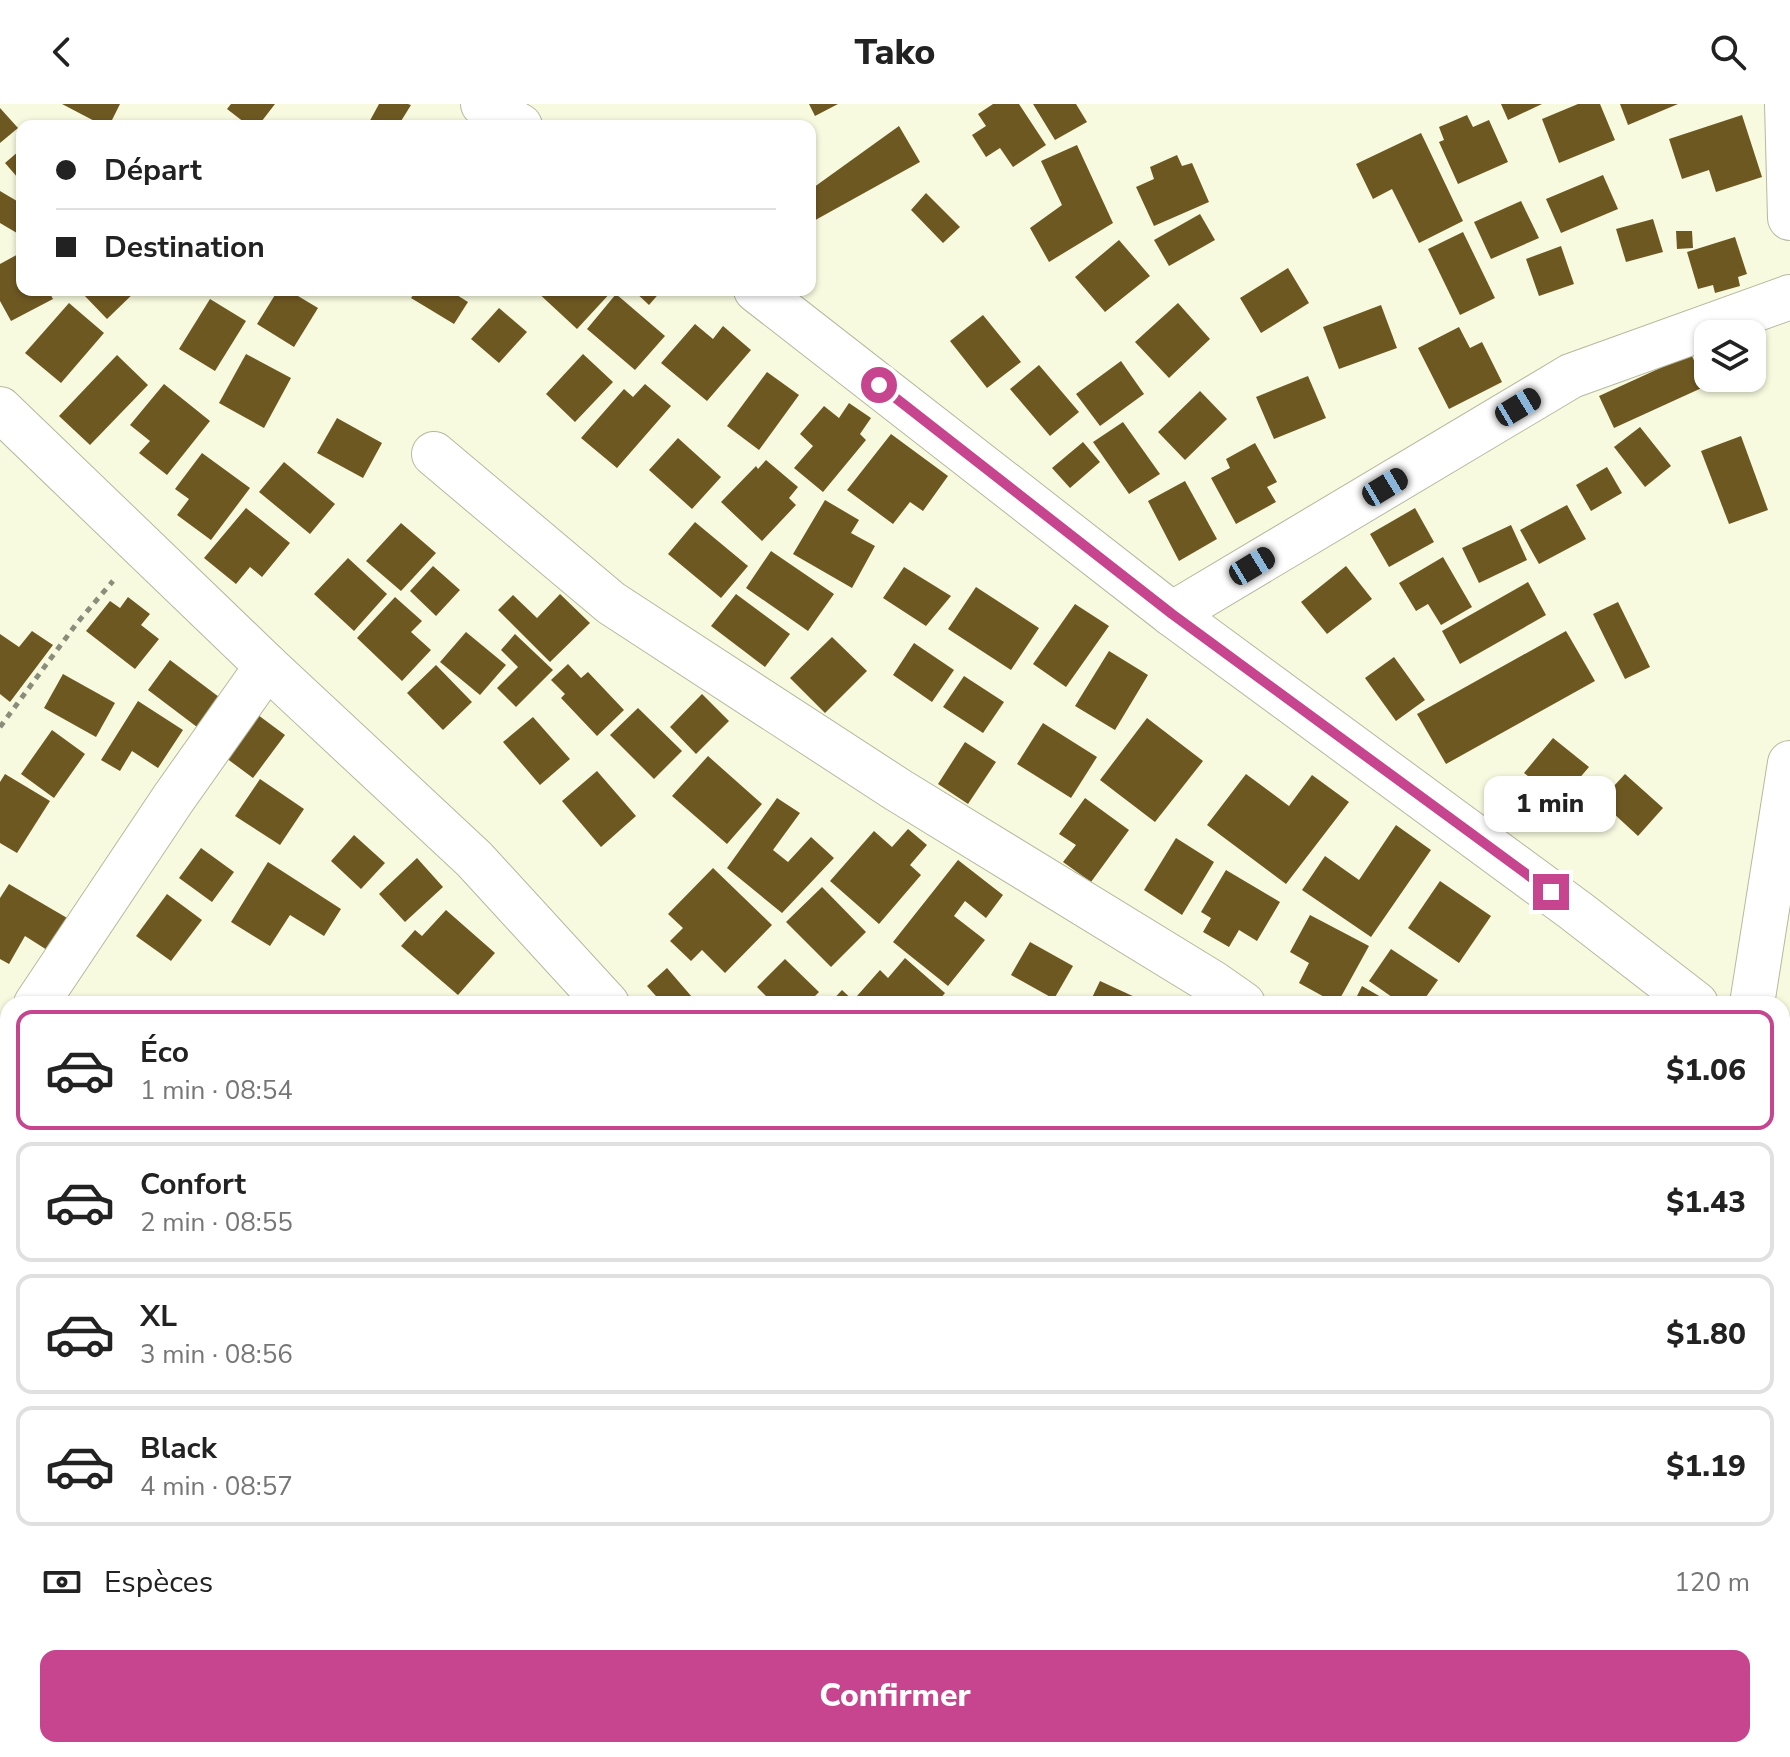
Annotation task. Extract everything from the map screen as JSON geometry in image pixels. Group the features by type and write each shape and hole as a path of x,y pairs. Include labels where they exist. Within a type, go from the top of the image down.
{"street":[{"path":"483,104 510,120"},
{"path":"1787,104 1790,218"},
{"path":"764,296 1172,614 1576,911 1686,996"},
{"path":"1172,614 1571,376 1790,297"},
{"path":"0,409 267,666 474,859 600,996"},
{"path":"434,454 611,603 898,790 1232,996"},
{"path":"41,996 173,799 267,666"},
{"path":"1753,996 1790,763"}],"path":[{"path":"0,727 77,623 142,547"}],"building":[{"path":"62,104 120,104 112,120 93,120"},
{"path":"231,104 275,104 263,120 241,120 227,109"},
{"path":"379,104 411,105 402,120 370,120"},
{"path":"809,104 838,104 815,116"},
{"path":"993,104 1019,104 1046,145 1013,167 1000,148 986,157 972,135 986,126 978,114"},
{"path":"1033,104 1076,104 1087,122 1055,140"},
{"path":"1501,104 1542,104 1508,120"},
{"path":"1578,104 1600,104 1615,140 1559,163 1542,119"},
{"path":"1620,104 1678,104 1628,125"},
{"path":"0,108 16,130 0,143"},
{"path":"1467,115 1473,127 1489,120 1508,162 1458,184 1439,142 1444,140 1439,127"},
{"path":"1742,115 1762,177 1716,192 1709,170 1682,179 1669,139"},
{"path":"899,126 920,162 816,220 816,186"},
{"path":"1421,133 1463,221 1419,243 1392,189 1373,199 1356,164"},
{"path":"1077,145 1113,223 1049,262 1030,228 1062,205 1041,161"},
{"path":"16,154 16,176 5,163"},
{"path":"1177,155 1182,166 1192,163 1209,202 1154,226 1136,187 1154,179 1150,167"},
{"path":"1603,175 1618,209 1561,233 1546,199"},
{"path":"0,191 16,200 16,232 0,223"},
{"path":"926,193 960,227 943,243 911,210"},
{"path":"1521,201 1539,238 1491,259 1474,222"},
{"path":"1200,214 1215,240 1169,266 1154,240"},
{"path":"1653,219 1663,252 1626,262 1616,229"},
{"path":"1676,231 1692,231 1693,248 1677,249"},
{"path":"1463,232 1495,298 1460,315 1428,249"},
{"path":"1735,237 1747,274 1738,277 1740,286 1715,293 1713,285 1698,289 1687,252"},
{"path":"1119,240 1150,276 1105,312 1075,277"},
{"path":"1561,246 1574,284 1539,296 1526,259"},
{"path":"16,255 16,296 51,296 53,299 11,321 0,301 0,264"},
{"path":"1288,268 1309,303 1261,333 1240,298"},
{"path":"85,296 131,296 107,319"},
{"path":"274,296 298,296 318,308 294,347 257,324"},
{"path":"458,296 468,302 454,324 411,298"},
{"path":"541,296 607,296 577,329"},
{"path":"614,296 618,296 665,336 635,370 587,329"},
{"path":"639,296 657,296 649,305"},
{"path":"210,299 246,321 215,371 179,349"},
{"path":"69,303 104,333 61,383 25,353"},
{"path":"1178,303 1210,339 1169,378 1135,342"},
{"path":"1381,305 1397,348 1339,369 1323,327"},
{"path":"499,308 527,332 499,363 471,339"},
{"path":"983,315 1021,362 987,388 950,341"},
{"path":"695,324 713,339 723,326 751,350 707,401 661,363"},
{"path":"1459,327 1470,348 1482,342 1502,382 1449,409 1418,348"},
{"path":"246,354 291,378 264,428 219,403"},
{"path":"583,354 613,382 575,422 546,394"},
{"path":"1691,354 1694,360 1694,391 1614,428 1599,396"},
{"path":"117,355 148,385 90,445 59,416"},
{"path":"1121,361 1144,394 1100,426 1076,394"},
{"path":"1039,365 1079,412 1050,436 1010,389"},
{"path":"767,372 799,395 759,450 727,426"},
{"path":"1308,376 1326,418 1274,439 1256,397"},
{"path":"164,384 210,421 167,475 139,453 150,441 130,425"},
{"path":"645,384 671,406 617,468 581,438 624,389 633,397"},
{"path":"1200,391 1227,419 1185,460 1158,432"},
{"path":"849,403 871,418 860,434 866,440 823,492 794,468 813,446 800,434 824,406 839,418"},
{"path":"337,418 382,443 363,478 317,453"},
{"path":"1123,422 1160,474 1129,494 1093,442"},
{"path":"1640,427 1671,466 1645,487 1614,447"},
{"path":"891,434 948,476 923,511 910,502 893,524 847,490"},
{"path":"1741,436 1768,510 1729,524 1701,451"},
{"path":"678,438 721,477 692,509 649,470"},
{"path":"1083,442 1100,462 1070,488 1052,468"},
{"path":"1255,443 1277,482 1267,487 1276,502 1236,524 1211,478 1230,468 1226,459"},
{"path":"202,453 250,488 211,540 177,515 189,499 175,489"},
{"path":"766,460 798,487 789,498 796,505 762,541 721,502 756,466 758,469"},
{"path":"284,462 335,504 310,534 259,492"},
{"path":"1607,467 1622,493 1591,511 1576,485"},
{"path":"1185,481 1217,539 1179,561 1148,501"},
{"path":"825,500 859,520 851,533 875,546 852,588 793,554"},
{"path":"1567,505 1586,539 1539,564 1520,530"},
{"path":"246,508 290,543 262,577 250,567 236,584 204,558"},
{"path":"1415,508 1434,542 1389,567 1370,534"},
{"path":"695,522 748,566 721,598 668,554"},
{"path":"401,523 436,553 401,591 366,561"},
{"path":"1511,525 1527,560 1479,583 1462,548"},
{"path":"771,551 834,594 808,631 746,588"},
{"path":"1443,557 1472,607 1441,625 1428,604 1416,611 1399,583"},
{"path":"348,558 387,594 354,631 314,594"},
{"path":"433,566 460,590 436,616 410,591"},
{"path":"1346,566 1372,599 1327,634 1301,602"},
{"path":"904,567 951,596 926,626 883,598"},
{"path":"1528,582 1546,615 1460,664 1442,631"},
{"path":"976,587 1039,628 1011,670 948,629"},
{"path":"560,594 590,623 550,662 498,610 513,595 537,618"},
{"path":"736,594 790,634 765,667 711,626"},
{"path":"128,597 150,614 141,625 159,639 135,669 86,631 110,601 120,608"},
{"path":"395,597 422,621 411,632 431,650 402,681 357,638"},
{"path":"1618,602 1650,667 1625,679 1593,614"},
{"path":"1075,604 1109,626 1066,687 1033,664"},
{"path":"32,631 53,645 10,702 0,694 0,634 19,647"},
{"path":"1566,631 1595,681 1446,764 1417,714"},
{"path":"466,632 506,665 480,695 440,662"},
{"path":"515,634 553,670 516,707 497,688 518,667 501,650"},
{"path":"832,637 867,671 825,713 790,678"},
{"path":"914,643 954,670 932,702 893,675"},
{"path":"1109,651 1148,675 1115,730 1075,706"},
{"path":"1394,657 1425,700 1396,721 1365,678"},
{"path":"170,660 219,697 197,727 148,690"},
{"path":"568,664 581,678 588,672 624,710 597,736 561,698 565,694 551,680"},
{"path":"436,665 472,702 443,730 407,693"},
{"path":"63,674 115,703 96,737 44,708"},
{"path":"964,676 1004,702 983,733 943,707"},
{"path":"702,694 729,721 696,754 670,727"},
{"path":"138,701 183,730 158,768 132,751 120,771 101,760"},
{"path":"638,708 682,751 654,779 610,735"},
{"path":"250,709 285,735 253,778 218,752"},
{"path":"533,717 570,759 540,785 503,742"},
{"path":"1147,718 1203,761 1155,822 1100,780"},
{"path":"1043,723 1097,757 1071,798 1017,764"},
{"path":"52,730 85,754 54,798 21,774"},
{"path":"1553,738 1589,767 1560,801 1524,773"},
{"path":"965,742 996,762 968,804 938,784"},
{"path":"708,756 762,804 727,844 672,796"},
{"path":"597,771 636,816 601,847 562,801"},
{"path":"5,774 50,801 17,853 0,843 0,782"},
{"path":"1246,774 1289,806 1312,775 1349,802 1286,884 1207,825"},
{"path":"1625,774 1663,808 1638,836 1600,801"},
{"path":"260,779 304,809 280,845 235,816"},
{"path":"777,798 800,813 773,850 788,862 811,837 834,858 782,913 727,868"},
{"path":"1085,798 1129,830 1091,882 1063,862 1076,845 1059,834"},
{"path":"1396,825 1431,850 1371,937 1302,890 1325,856 1359,880"},
{"path":"908,829 927,845 910,865 921,875 879,924 830,881 874,831 892,847"},
{"path":"354,835 385,863 361,889 331,861"},
{"path":"1176,838 1214,862 1182,915 1144,890"},
{"path":"201,848 234,872 212,902 179,878"},
{"path":"417,858 443,887 405,922 379,894"},
{"path":"958,860 1003,895 986,918 965,901 954,916 985,940 948,986 893,942"},
{"path":"268,862 341,909 324,936 290,915 270,946 231,922"},
{"path":"713,868 772,925 725,973 702,950 691,961 670,941 683,928 668,914"},
{"path":"1226,870 1280,902 1257,941 1239,930 1229,947 1203,932 1211,918 1201,912"},
{"path":"1440,881 1491,916 1459,963 1408,928"},
{"path":"9,884 74,922 55,955 25,936 9,964 0,959 0,898"},
{"path":"822,887 866,932 831,967 786,922"},
{"path":"167,894 202,920 171,961 136,936"},
{"path":"446,910 495,953 458,995 401,946 415,930 422,936"},
{"path":"1310,915 1369,946 1341,996 1323,996 1299,983 1309,963 1290,952"},
{"path":"1030,942 1073,966 1056,996 1049,996 1011,975"},
{"path":"1391,949 1438,980 1427,996 1391,996 1369,981"},
{"path":"905,958 945,993 943,996 857,996 880,970 888,978"},
{"path":"785,959 819,992 815,996 766,996 757,987"},
{"path":"667,968 691,996 656,996 647,986"},
{"path":"1100,981 1133,996 1093,996"},
{"path":"1362,986 1379,996 1357,996"}],"route":[{"path":"879,385 1172,614 1551,892"}]}
